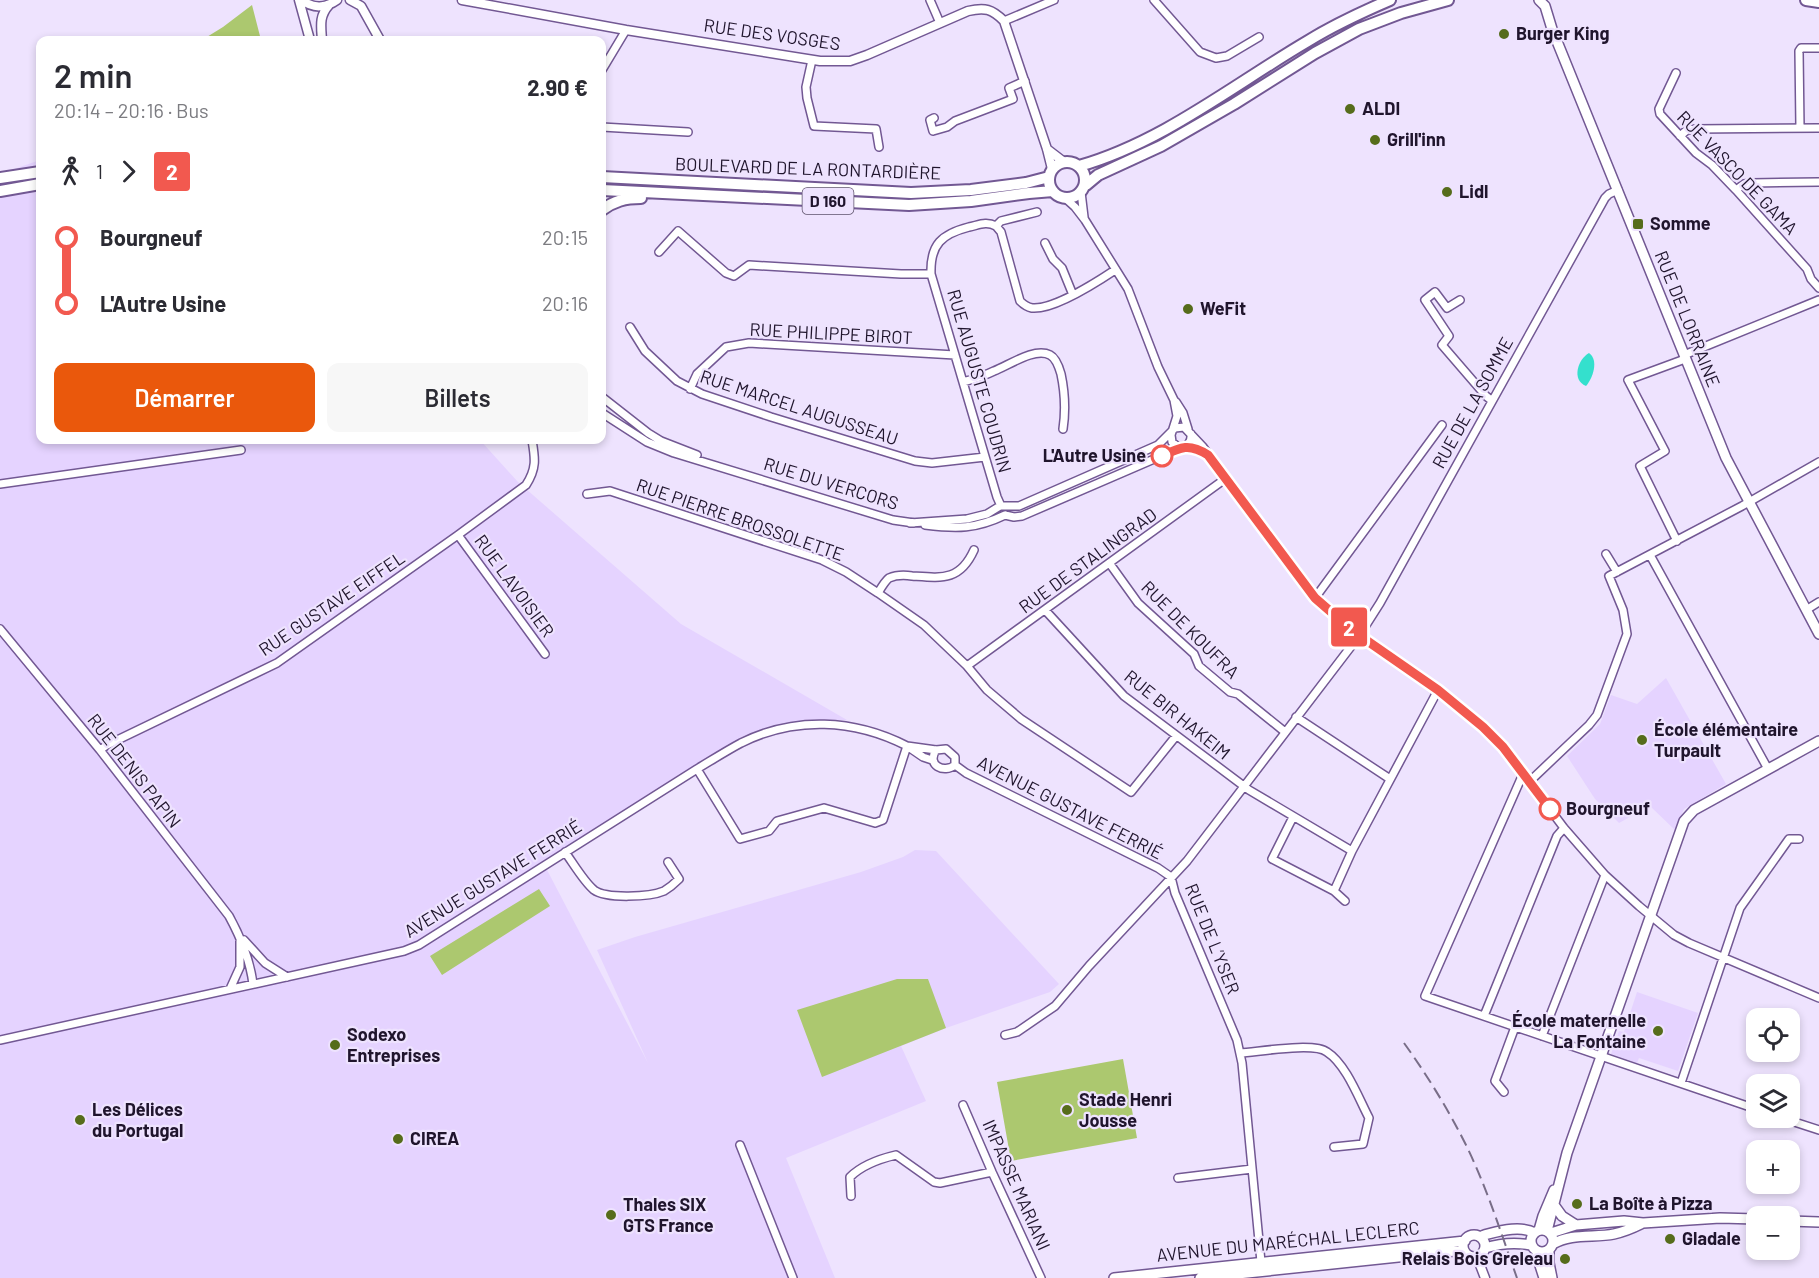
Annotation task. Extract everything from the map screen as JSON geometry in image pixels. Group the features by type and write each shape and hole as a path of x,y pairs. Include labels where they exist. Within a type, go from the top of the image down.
{"main road":[{"path":"1079,166 1099,160 1156,134 1210,103 1308,40 1390,0"},
{"path":"1083,188 1086,178 1084,172 1079,166 1069,161 1057,165 1050,173 1048,182 1053,191 1065,198 1071,198 1083,188 1098,175 1161,146 1359,29 1401,13 1448,0"},
{"path":"1806,0 1819,2"},
{"name":"RUE DE LORRAINE","path":"1544,2 1552,29 1725,458 1819,634"},
{"path":"0,178 36,173"},
{"name":"BOULEVARD DE LA RONTARDIÈRE","path":"606,177 911,193 971,190 1026,183 1050,173"},
{"path":"0,191 36,185"},
{"name":"BOULEVARD DE LA RONTARDIÈRE","path":"606,190 909,205 972,201 1053,191"},
{"path":"606,207 612,202 630,198 680,200 709,196"},
{"path":"1543,1232 1684,821 1694,810 1819,741"},
{"path":"1552,1278 1549,1263 1551,1247 1543,1232 1551,1194 1558,1183"},
{"path":"1554,1205 1562,1216 1576,1225"},
{"path":"1544,1278 1531,1238 1543,1232 1576,1225 1624,1221 1643,1223 1720,1218 1746,1219"},
{"path":"1800,1221 1819,1222"},
{"path":"1485,1248 1519,1242 1543,1253 1558,1241 1614,1234 1643,1223"},
{"name":"AVENUE DU MARÉCHAL LECLERC","path":"1114,1278 1465,1241 1470,1236 1480,1237 1484,1234 1515,1229 1543,1232"},
{"path":"1477,1257 1485,1248 1485,1242 1480,1237"},
{"path":"1465,1241 1463,1246 1465,1252"},
{"name":"AVENUE DU MARÉCHAL LECLERC","path":"1200,1278 1455,1251 1477,1257"}],"street":[{"path":"301,0 314,6 329,5"},
{"path":"301,0 309,36"},
{"path":"322,36 320,21 324,11 338,0"},
{"path":"350,0 361,6 378,36"},
{"path":"361,0 365,13"},
{"name":"RUE DES VOSGES","path":"462,0 626,30 835,62 850,61 968,11 988,9 1004,21"},
{"path":"930,0 940,23"},
{"path":"1050,173 1047,149 1004,21 1054,0"},
{"path":"1154,0 1200,52 1216,58 1227,57 1259,37"},
{"path":"606,63 626,30"},
{"path":"1800,128 1799,51 1801,48 1819,48"},
{"path":"812,60 806,87 814,126 876,129 879,147"},
{"name":"RUE VASCO DE GAMA","path":"1676,73 1659,109 1660,114 1696,153 1712,165 1736,190 1807,269 1811,279 1819,288"},
{"path":"934,118 930,120 933,131 947,127 955,121 1013,99 1010,87 1025,81"},
{"path":"606,127 688,132"},
{"path":"1680,136 1687,130 1696,129 1819,128"},
{"path":"1047,149 1064,162"},
{"path":"1736,190 1744,184 1752,183 1819,182"},
{"path":"1083,188 1085,220"},
{"name":"RUE DE LA SOMME","path":"1359,636 1380,603 1605,198 1618,190"},
{"path":"1065,198 1085,220 1128,289 1158,367 1183,413 1190,442 1182,447"},
{"path":"996,226 1001,221 1037,212"},
{"path":"659,252 678,231 726,273 734,276 749,266 932,274 933,254 944,237 952,232 988,222 1001,232 1020,300 1026,306 1033,308 1062,300 1115,270"},
{"path":"1045,243 1053,259 1062,268 1073,295"},
{"name":"RUE AUGUSTE COUDRIN","path":"932,274 999,507 1006,509 1003,516"},
{"path":"1460,300 1448,308 1435,292 1425,300 1449,336 1442,345 1491,400"},
{"path":"1677,541 1640,466 1665,452 1628,380 1819,300"},
{"name":"RUE MARCEL AUGUSSEAU","path":"630,327 645,351 677,381 702,394 915,461 932,463 986,457"},
{"name":"RUE PHILIPPE BIROT","path":"690,388 697,374 726,347 749,343 956,356"},
{"path":"963,382 1037,353 1048,354 1054,358 1064,385 1066,405 1063,429"},
{"name":"RUE DU VERCORS","path":"606,400 661,441 744,474"},
{"path":"1174,400 1177,416 1172,432 1172,442 1178,447 1191,447 1208,455"},
{"name":"RUE DU VERCORS","path":"606,416 647,442 674,453 893,520 943,527 985,525 1003,516 1014,518 1035,511 1182,447"},
{"path":"1315,598 1442,425"},
{"path":"1172,432 1179,427 1189,431 1203,447 1315,598 1359,636 1438,690 1483,727 1503,747 1564,828 1605,875 1650,915 1674,935 1689,943 1819,998"},
{"name":"RUE DU VERCORS","path":"910,523 966,519 987,514 999,507 1019,506 1158,445 1172,432"},
{"name":"RUE GUSTAVE EIFFEL","path":"100,750 277,663 458,535 526,485 532,475 535,461 533,444"},
{"path":"0,484 241,450"},
{"path":"1529,782 1597,715 1627,634 1623,610 1609,576 1819,462"},
{"name":"RUE DE STALINGRAD","path":"967,666 1225,479"},
{"name":"RUE PIERRE BROSSOLETTE","path":"586,494 610,491 822,560 846,572 924,625 967,666 987,690 1021,719 1131,792 1176,736"},
{"name":"RUE LAVOISIER","path":"458,535 545,654"},
{"path":"878,593 888,579 903,575 935,578 951,576 968,563 974,550"},
{"path":"1606,554 1617,572"},
{"path":"1650,555 1768,769"},
{"name":"RUE DE KOUFRA","path":"1110,564 1138,603 1194,654 1199,666 1285,732"},
{"path":"1806,610 1819,602"},
{"name":"RUE BIR HAKEIM","path":"1046,610 1125,696 1244,787 1352,851"},
{"name":"RUE DENIS PAPIN","path":"0,629 100,750 229,916 240,936 252,971 253,984"},
{"name":"RUE DE L’YSER","path":"1261,1262 1237,1040 1175,893 1171,877 1187,861 1359,636"},
{"path":"1334,891 1352,851 1438,690"},
{"path":"1296,717 1390,779"},
{"name":"AVENUE GUSTAVE FERRIÉ","path":"0,1040 404,951 741,743 790,726 816,724 864,729 883,735 932,760"},
{"path":"697,769 740,839 769,831 777,821 824,807 875,823 882,820 907,746"},
{"name":"AVENUE GUSTAVE FERRIÉ","path":"907,746 936,750"},
{"path":"946,749 952,752 956,760 955,765 945,769 936,765 932,760 932,755 936,750 946,749"},
{"name":"AVENUE GUSTAVE FERRIÉ","path":"955,765 966,773 1158,868 1171,877"},
{"path":"1523,774 1425,996 1746,1106"},
{"path":"1293,817 1272,859 1334,891 1345,901"},
{"path":"1484,1016 1557,836 1564,828"},
{"path":"1681,1083 1740,908 1789,839 1799,839"},
{"path":"565,852 592,889 603,896 664,891 679,879 668,862"},
{"path":"1542,1036 1605,875"},
{"path":"1005,1035 1017,1032 1055,1006 1171,877"},
{"path":"230,989 240,967 240,936"},
{"name":"RUE DENIS PAPIN","path":"240,936 265,963 286,976"},
{"path":"1504,1092 1495,1081 1515,1027"},
{"path":"1240,1053 1314,1047 1326,1050 1337,1060 1369,1118 1363,1144 1334,1147"},
{"name":"IMPASSE MARIANI","path":"963,1105 1041,1278"},
{"path":"1800,1124 1819,1130"},
{"path":"740,1145 793,1278"},
{"path":"851,1196 850,1177 858,1169 896,1155 934,1182 940,1183 992,1172"},
{"path":"1178,1178 1252,1170"},
{"path":"1477,1257 1485,1278"},
{"path":"1248,1273 1261,1262"}],"shaded area":[{"path":"252,5 260,36 208,36"},
{"path":"36,161 36,444 484,444 518,482 681,624 847,720 801,721 770,726 742,737 546,868 648,1063 597,950 861,872 903,857 915,850 936,851 1059,984 1050,992 901,1046 926,1101 786,1158 835,1278 0,1278 0,174"},
{"path":"1589,353 1594,360 1594,369 1586,386 1581,383 1577,375 1579,364"},
{"name":"École élémentaire Turpault","path":"1666,678 1726,784 1684,809 1675,830 1650,806 1619,823 1595,799 1567,756 1600,724 1611,695 1637,704"},
{"path":"539,889 550,906 442,975 430,956"},
{"path":"897,979 928,979 946,1028 822,1077 797,1010"},
{"name":"École maternelle La Fontaine","path":"1637,992 1698,1013 1678,1071 1639,1058 1637,1063 1611,1054 1619,1031 1624,1032"},
{"name":"Stade Henri Jousse","path":"1123,1059 1137,1138 1011,1161 997,1082"}],"railway":[{"path":"1404,1043 1437,1092 1474,1161 1517,1278"}],"bus line":[{"name":"2","path":"1162,456 1182,447 1191,447 1208,455 1315,598 1366,641 1438,690 1483,727 1503,747 1550,809"}],"place":[{"name":"Burger King","path":"1504,34"},
{"name":"ALDI","path":"1350,109"},
{"name":"Grill'inn","path":"1375,140"},
{"name":"Lidl","path":"1447,192"},
{"name":"Somme","path":"1638,224"},
{"name":"WeFit","path":"1188,309"},
{"name":"L'Autre Usine","path":"1162,456"},
{"name":"École élémentaire Turpault","path":"1642,740"},
{"name":"Bourgneuf","path":"1550,809"},
{"name":"École maternelle La Fontaine","path":"1658,1031"},
{"name":"Sodexo Entreprises","path":"335,1045"},
{"name":"Stade Henri Jousse","path":"1067,1110"},
{"name":"Les Délices du Portugal","path":"80,1120"},
{"name":"CIREA","path":"398,1139"},
{"name":"La Boîte à Pizza","path":"1577,1204"},
{"name":"Thales SIX GTS France","path":"611,1215"},
{"name":"Gladale","path":"1670,1239"},
{"name":"Relais Bois Greleau","path":"1565,1259"}]}
